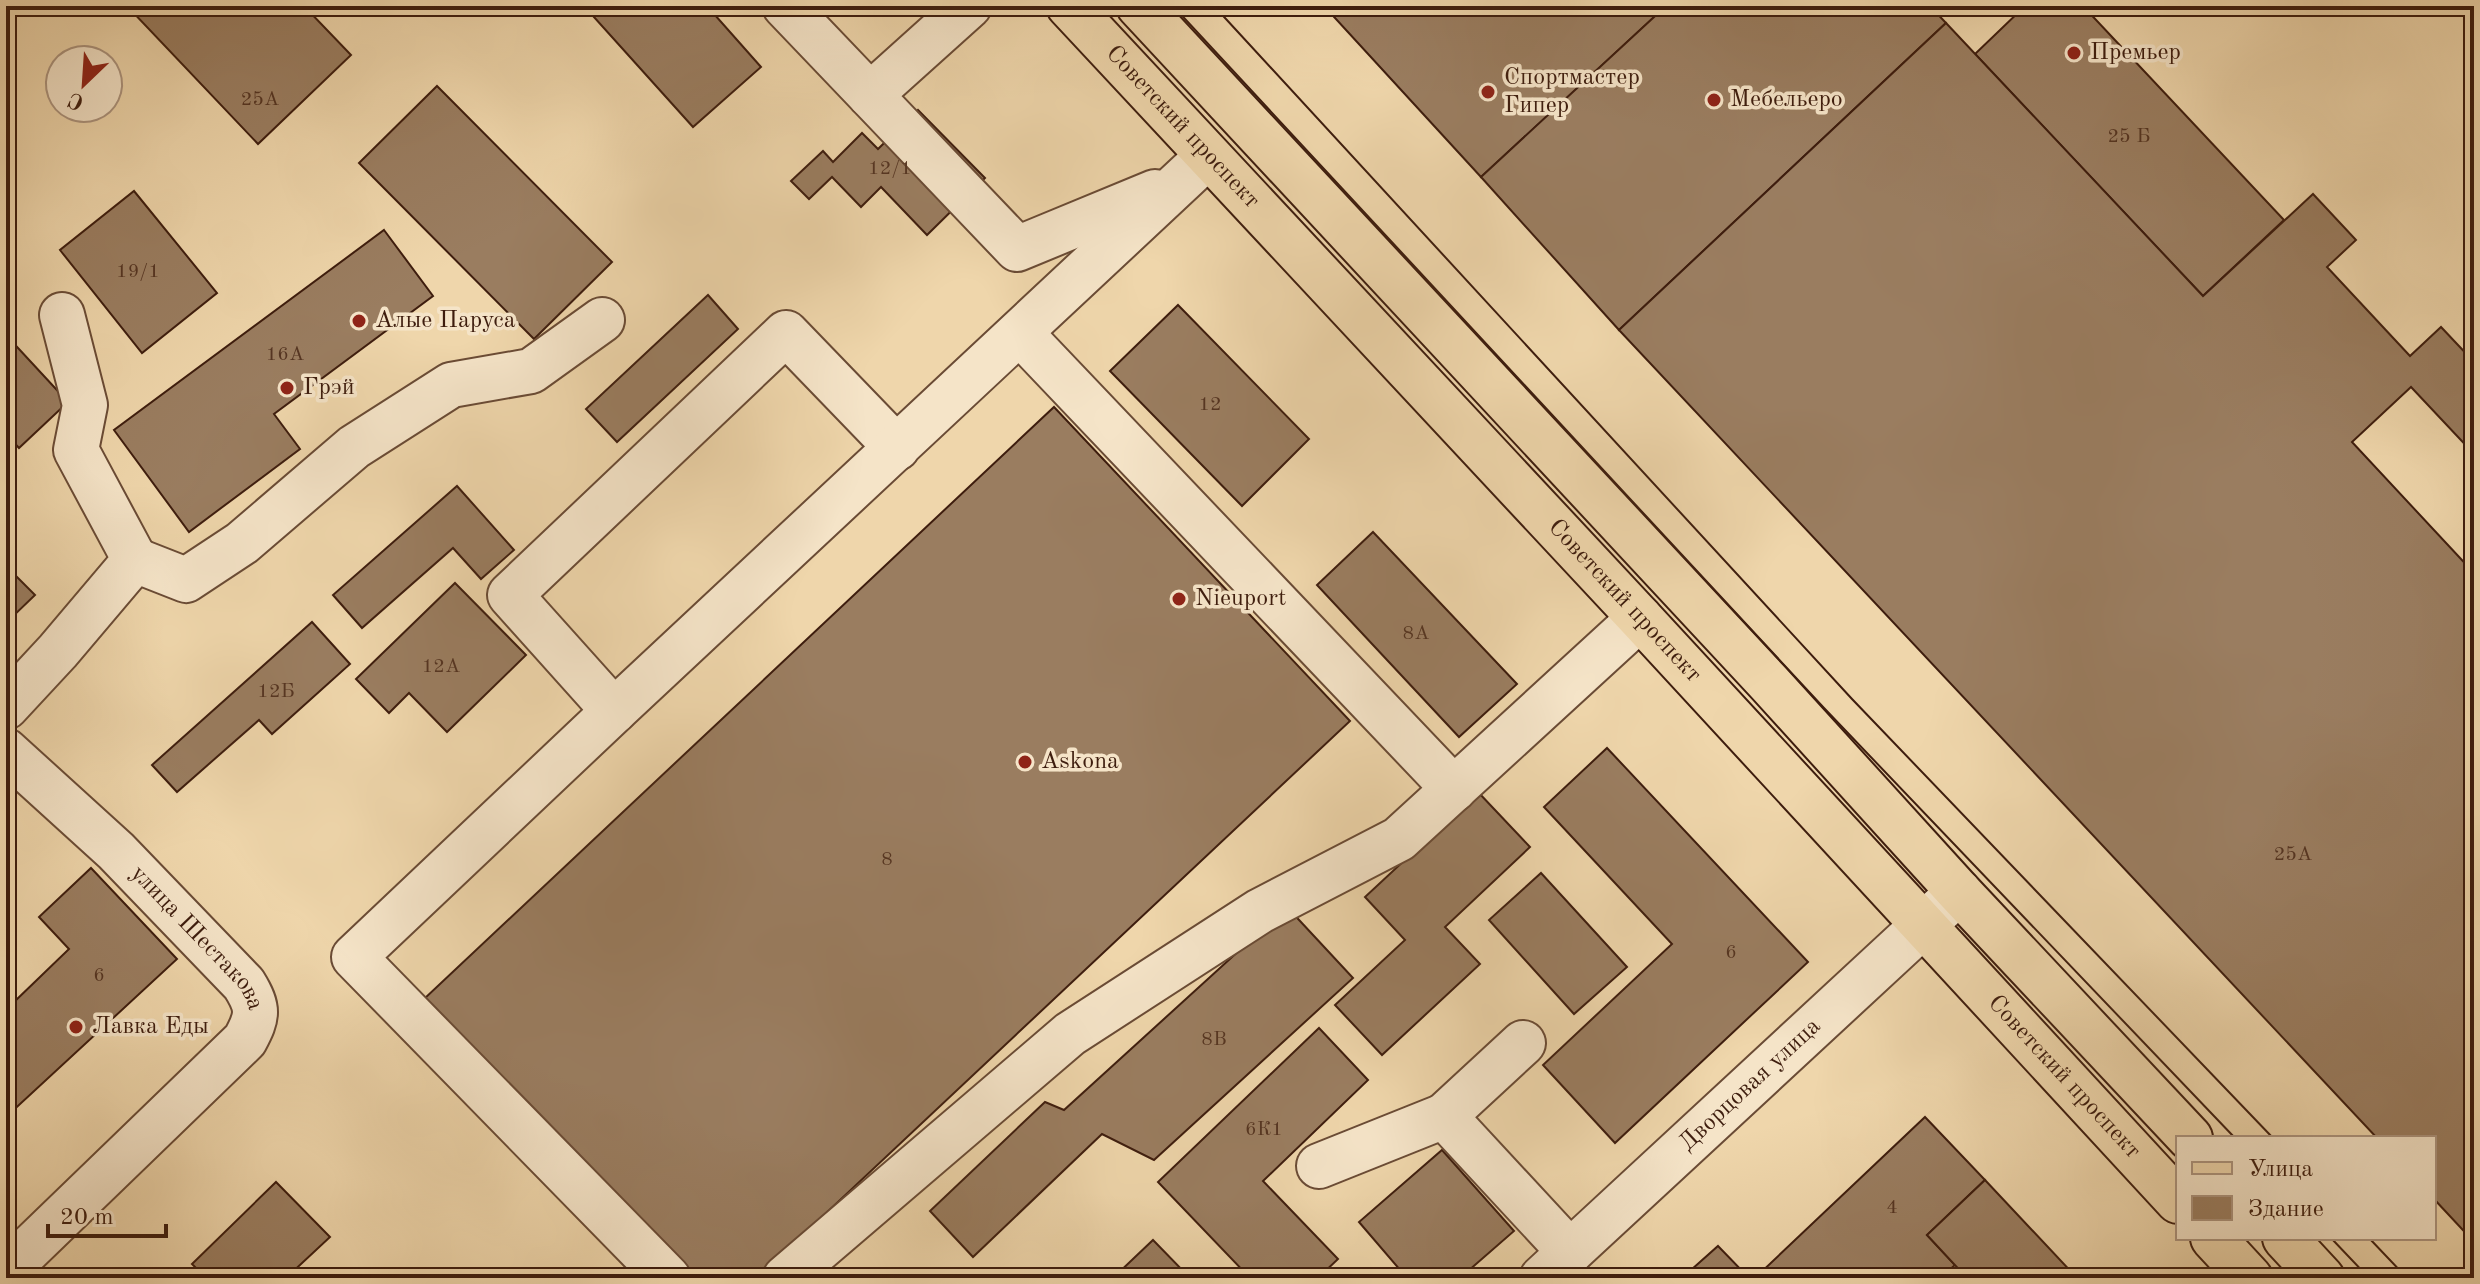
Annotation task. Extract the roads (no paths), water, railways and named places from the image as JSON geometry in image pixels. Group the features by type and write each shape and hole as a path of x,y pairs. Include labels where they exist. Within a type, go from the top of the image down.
{"main road":[{"name":"Советский проспект","path":"1069,6 1194,169 1640,618 2176,1199"},
{"name":"Советский проспект","path":"1139,6 2188,1136"},
{"path":"2215,1240 2250,1278"},
{"path":"2287,1240 2322,1278"}],"street":[{"path":"785,6 1017,249 1194,169"},
{"path":"870,95 969,6"},
{"path":"668,1278 354,957 1194,169"},
{"path":"62,315 85,405 76,450 135,560 186,580 242,543 354,447 451,385 531,371 602,320"},
{"path":"614,711 510,595 786,333 897,448"},
{"path":"1020,333 1454,789"},
{"path":"6,707 135,560"},
{"path":"785,1278 1070,1034 1260,911 1399,839 1640,618"},
{"name":"улица Шестакова","path":"6,751 116,851 244,984 255,1002 255,1021 245,1040 6,1271"},
{"name":"Дворцовая улица","path":"1553,1270 1959,892"},
{"path":"1319,1166 1444,1116 1523,1043"},
{"path":"1444,1116 1553,1270"}],"tram line":[{"path":"1173,6 1824,708 2233,1136"},
{"path":"1214,6 1852,699 2271,1136"},
{"path":"2333,1240 2369,1278"},
{"path":"2371,1240 2407,1278"}],"place":[{"name":"Премьер","path":"2074,53"},
{"name":"Спортмастер Гипер","path":"1488,92"},
{"name":"Мебельеро","path":"1714,100"},
{"name":"Алые Паруса","path":"359,321"},
{"name":"Грэй","path":"287,388"},
{"name":"Nieuport","path":"1179,599"},
{"name":"Askona","path":"1025,762"},
{"name":"Лавка Еды","path":"76,1027"}]}
